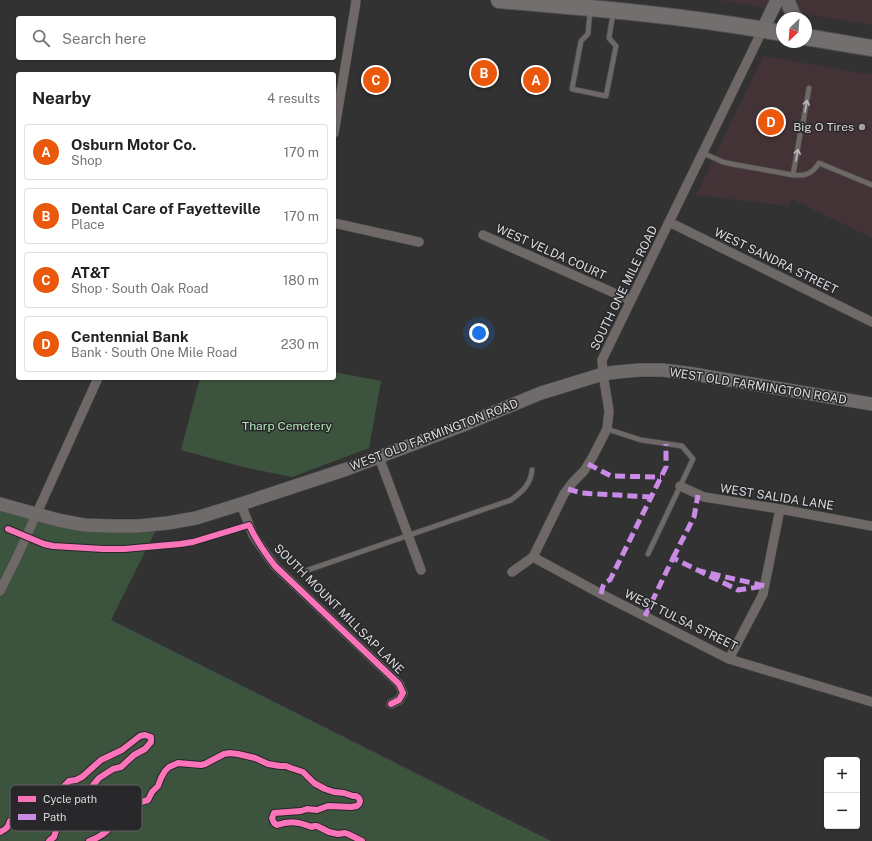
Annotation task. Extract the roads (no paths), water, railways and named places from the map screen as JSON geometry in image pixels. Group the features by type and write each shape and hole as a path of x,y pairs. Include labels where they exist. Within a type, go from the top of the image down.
{"highway":[{"path":"499,0 649,14 776,32"},
{"path":"812,36 872,48"}],"main road":[{"path":"787,0 792,12"}],"street":[{"path":"336,121 356,0"},
{"path":"764,29 777,0"},
{"name":"SOUTH ONE MILE ROAD","path":"512,572 533,557 564,494 584,471 606,429 609,411 602,360 630,300 764,29"},
{"name":"WEST SANDRA STREET","path":"669,222 872,322"},
{"path":"336,223 419,242"},
{"name":"WEST VELDA COURT","path":"483,235 630,300"},
{"name":"WEST OLD FARMINGTON ROAD","path":"0,504 58,520 84,525 138,526 196,518 347,469 461,426 541,393 603,374 617,372 662,370 687,373 872,404"},
{"path":"0,591 17,557 97,380"},
{"path":"378,457 421,570"},
{"name":"WEST SALIDA LANE","path":"680,486 704,497 872,526"},
{"name":"SOUTH MOUNT MILLSAP LANE","path":"241,504 253,535 275,566 399,684 403,693 399,700 391,704"},
{"path":"729,659 763,594 780,509"},
{"name":"WEST TULSA STREET","path":"533,557 729,659 872,702"}],"lane":[{"path":"591,8 588,34 582,41 572,89 606,96 616,46 609,38 614,10"},
{"path":"803,123 809,88"},
{"path":"793,175 800,135"},
{"path":"703,153 723,162 802,176 809,174 819,163 872,184"},
{"path":"606,429 641,440 682,446 693,459 648,554"},
{"path":"308,570 511,500 525,489 532,470"}],"place":[{"name":"Dental Care of Fayetteville","path":"484,73"},
{"name":"AT&T","path":"376,80"},
{"name":"Osburn Motor Co.","path":"536,80"},
{"name":"Centennial Bank","path":"771,122"},
{"name":"Big O Tires","path":"862,127"}],"park label":[{"name":"Tharp Cemetery","path":"287,426"}]}
